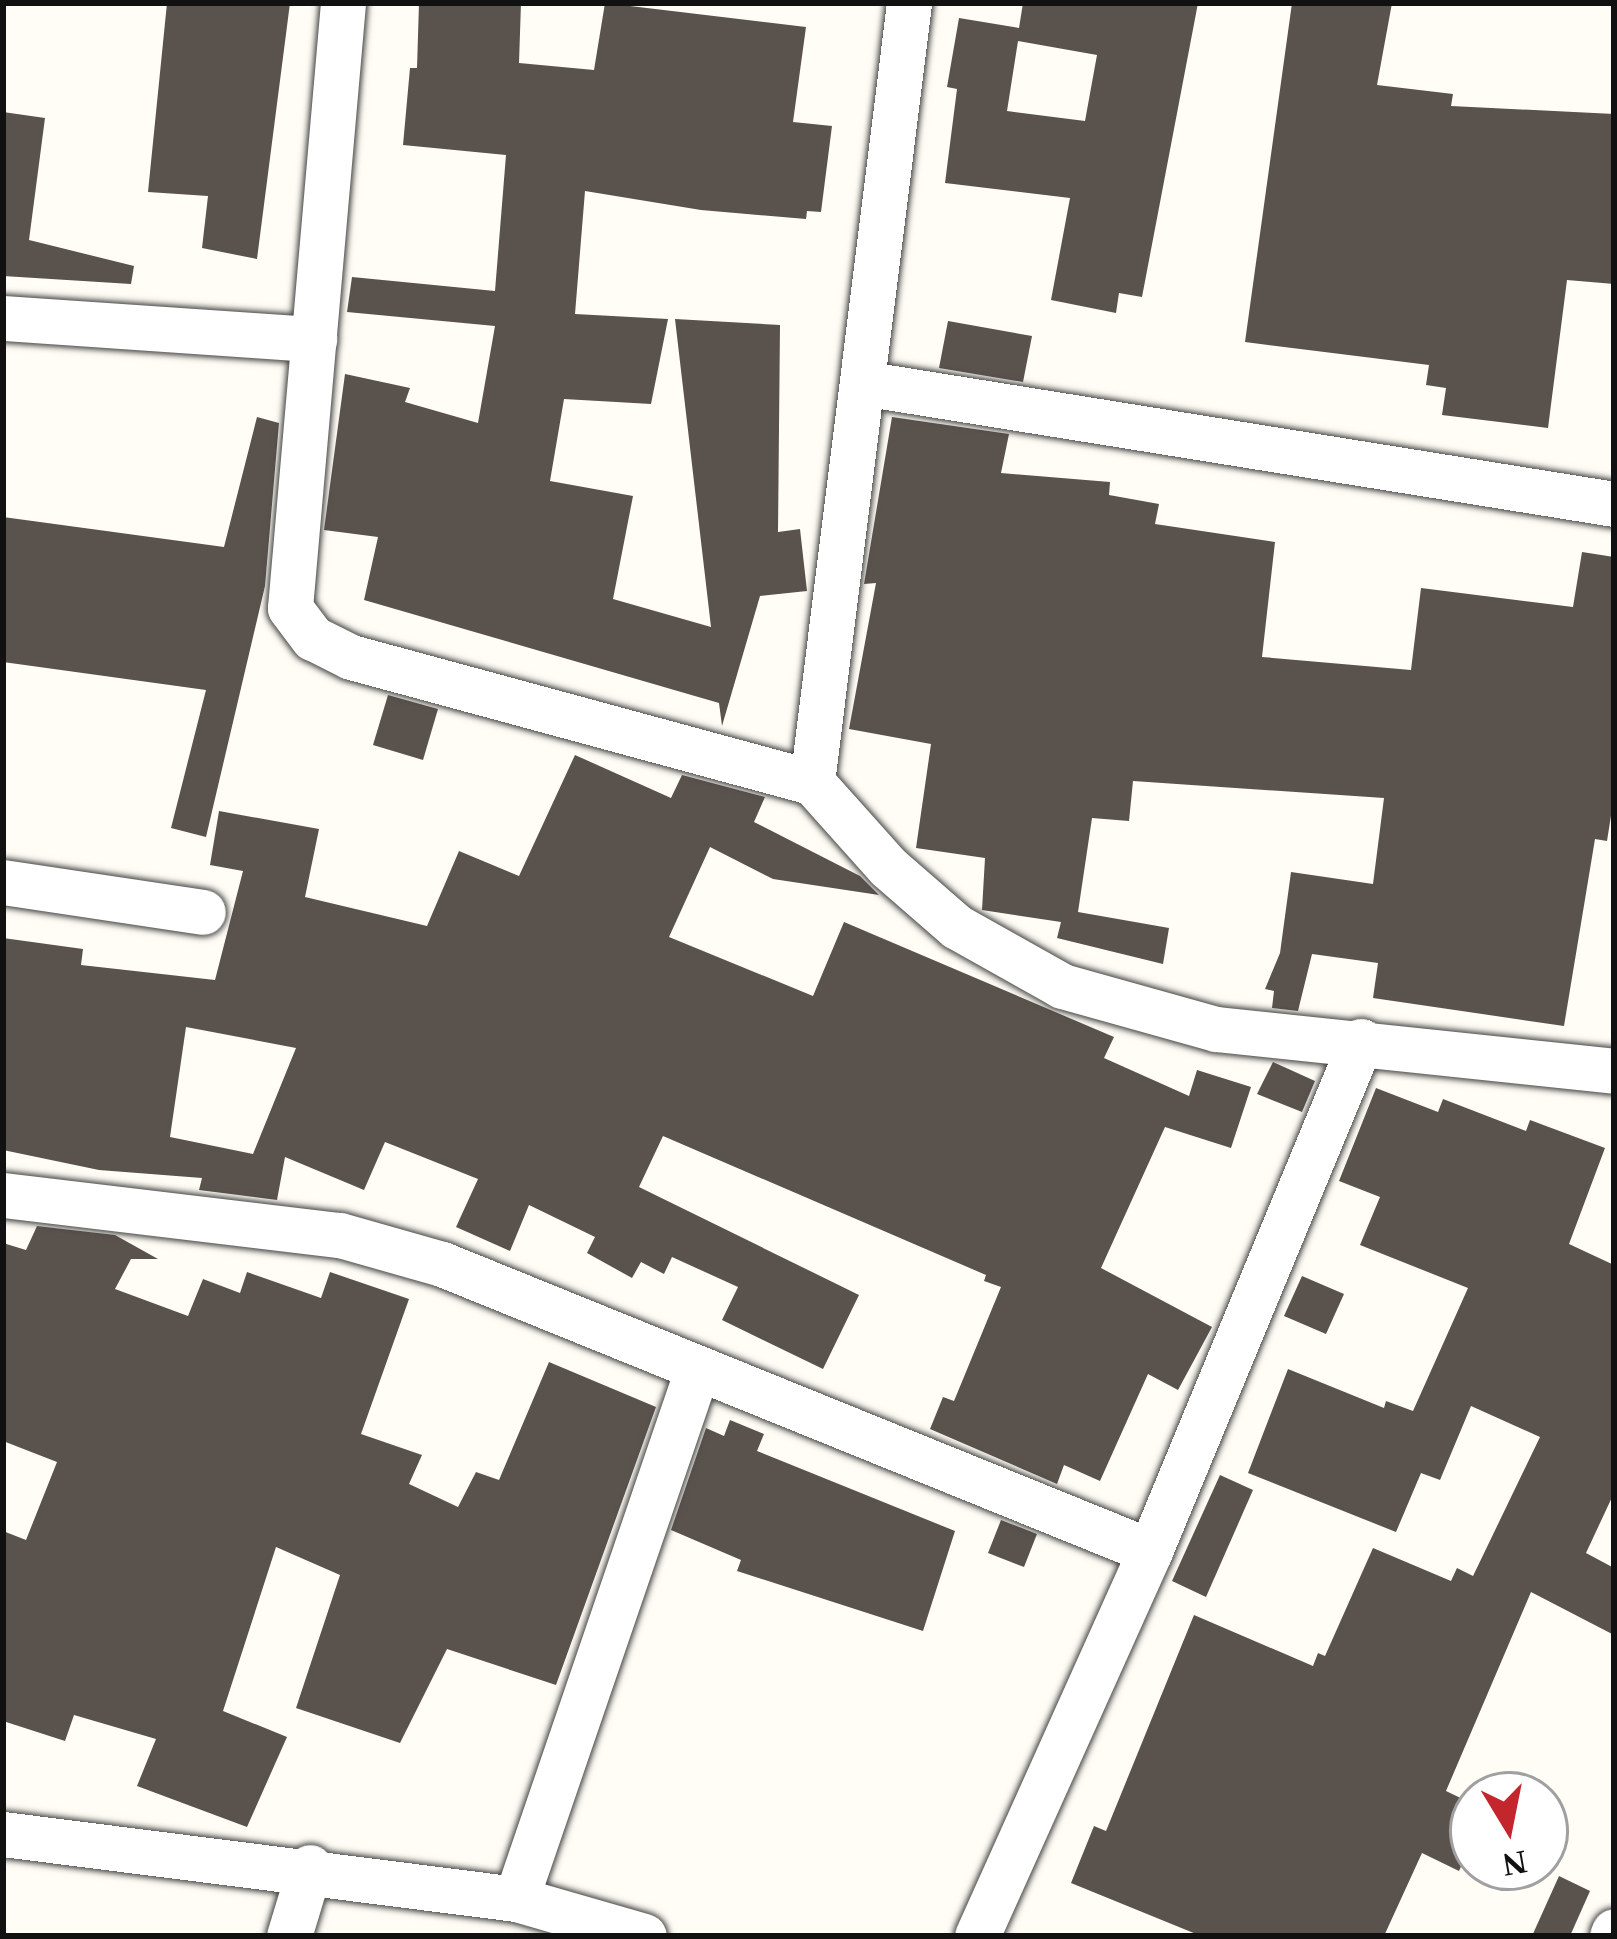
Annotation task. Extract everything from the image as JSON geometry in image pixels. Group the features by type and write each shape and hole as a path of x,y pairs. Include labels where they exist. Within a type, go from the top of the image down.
{"street":[{"path":"344,3 290,608 313,638 351,657 812,782 888,867 956,927 1061,986 1216,1029 1614,1071"},
{"path":"812,782 909,3"},
{"path":"3,318 314,339"},
{"path":"862,383 1614,504"},
{"path":"3,882 203,912"},
{"path":"977,1936 1150,1551 1361,1041"},
{"path":"3,1195 340,1235 442,1264 696,1372 1150,1551"},
{"path":"516,1899 696,1372"},
{"path":"3,1834 310,1868 516,1899 644,1936"},
{"path":"289,1936 310,1868"}],"building":[{"path":"167,3 290,3 257,259 202,248 208,196 148,192"},
{"path":"419,3 521,3 519,63 594,70 605,3 806,27 793,122 832,126 821,212 807,211 806,219 701,210 585,191 575,314 668,319 651,404 564,399 550,481 633,496 613,599 711,627 675,319 780,325 778,532 800,529 807,591 760,596 722,726 719,703 364,600 378,537 324,530 345,374 410,388 405,402 478,423 495,326 347,312 352,277 495,291 506,155 403,145 410,68 417,68"},
{"path":"1023,3 1198,3 1142,297 1119,293 1116,313 1051,300 1070,198 945,183 957,89 947,87 959,18 1019,28","holes":["1018,41 1097,55 1085,121 1007,111"]},
{"path":"1292,3 1392,3 1377,85 1453,94 1451,106 1614,114 1614,284 1567,280 1548,428 1442,415 1446,388 1426,385 1429,365 1245,342"},
{"path":"3,112 45,118 29,240 134,266 131,284 3,276"},
{"path":"948,321 1032,336 1023,382 939,368"},
{"path":"257,417 279,423 265,586 206,837 171,828 206,690 3,662 3,517 224,547"},
{"path":"892,417 1009,434 1001,473 1110,482 1109,495 1159,504 1155,524 1275,542 1262,657 1411,670 1421,588 1573,607 1582,552 1614,557 1614,797 1607,841 1595,839 1564,1026 1373,998 1378,963 1312,954 1298,1011 1272,1008 1274,991 1265,989 1280,953 1291,872 1373,884 1384,798 1133,781 1129,821 1092,818 1078,912 1169,928 1163,964 1057,938 1061,922 982,910 985,858 916,848 931,744 849,729 876,583 864,584"},
{"path":"388,695 438,709 423,760 373,745"},
{"path":"575,755 671,798 682,775 765,797 754,822 860,876 879,895 773,879 710,847 669,937 813,996 844,922 1114,1037 1104,1058 1189,1096 1197,1070 1251,1087 1231,1148 1165,1127 1101,1268 1212,1327 1178,1390 1148,1374 1100,1481 1064,1465 1057,1484 930,1429 943,1397 954,1401 1001,1287 984,1281 986,1275 663,1136 639,1187 859,1295 823,1369 722,1320 738,1287 672,1257 664,1274 641,1262 632,1278 587,1253 595,1237 529,1205 510,1251 456,1227 478,1179 385,1142 364,1190 285,1157 277,1200 199,1190 202,1178 99,1170 3,1150 3,938 83,949 81,965 215,980 243,871 210,865 219,811 319,829 305,897 427,926 459,851 519,876","holes":["186,1027 296,1048 253,1154 170,1137"]},
{"path":"1273,1062 1315,1081 1302,1112 1257,1094"},
{"path":"1376,1088 1438,1112 1443,1099 1526,1131 1530,1120 1605,1148 1569,1244 1614,1265 1614,1493 1586,1553 1614,1568 1614,1635 1531,1592 1455,1771 1449,1771 1449,1866 1422,1853 1384,1936 1201,1936 1071,1883 1094,1826 1106,1831 1194,1615 1313,1666 1318,1653 1325,1656 1373,1548 1451,1581 1457,1568 1473,1576 1540,1437 1471,1406 1440,1480 1421,1473 1396,1532 1248,1473 1288,1369 1384,1408 1386,1401 1413,1411 1468,1288 1360,1245 1380,1197 1339,1181"},
{"path":"37,1226 115,1235 158,1259 131,1259 115,1289 188,1316 203,1279 240,1293 247,1272 321,1298 330,1272 409,1299 361,1434 422,1455 409,1484 458,1507 476,1472 499,1480 549,1362 656,1407 556,1685 447,1649 400,1743 296,1708 340,1575 276,1547 223,1711 287,1737 247,1827 137,1786 156,1739 74,1715 65,1741 3,1721 3,1531 26,1540 57,1462 3,1441 3,1243 26,1250"},
{"path":"1302,1276 1344,1294 1326,1334 1284,1316"},
{"path":"730,1420 764,1434 757,1451 955,1531 923,1631 737,1571 741,1560 671,1530 706,1428 724,1436"},
{"path":"1220,1475 1253,1490 1206,1597 1172,1581"},
{"path":"1001,1520 1037,1534 1024,1567 988,1553"},
{"path":"1569,1881 1590,1891 1570,1936 1532,1936 1552,1891 1569,1891"}]}
